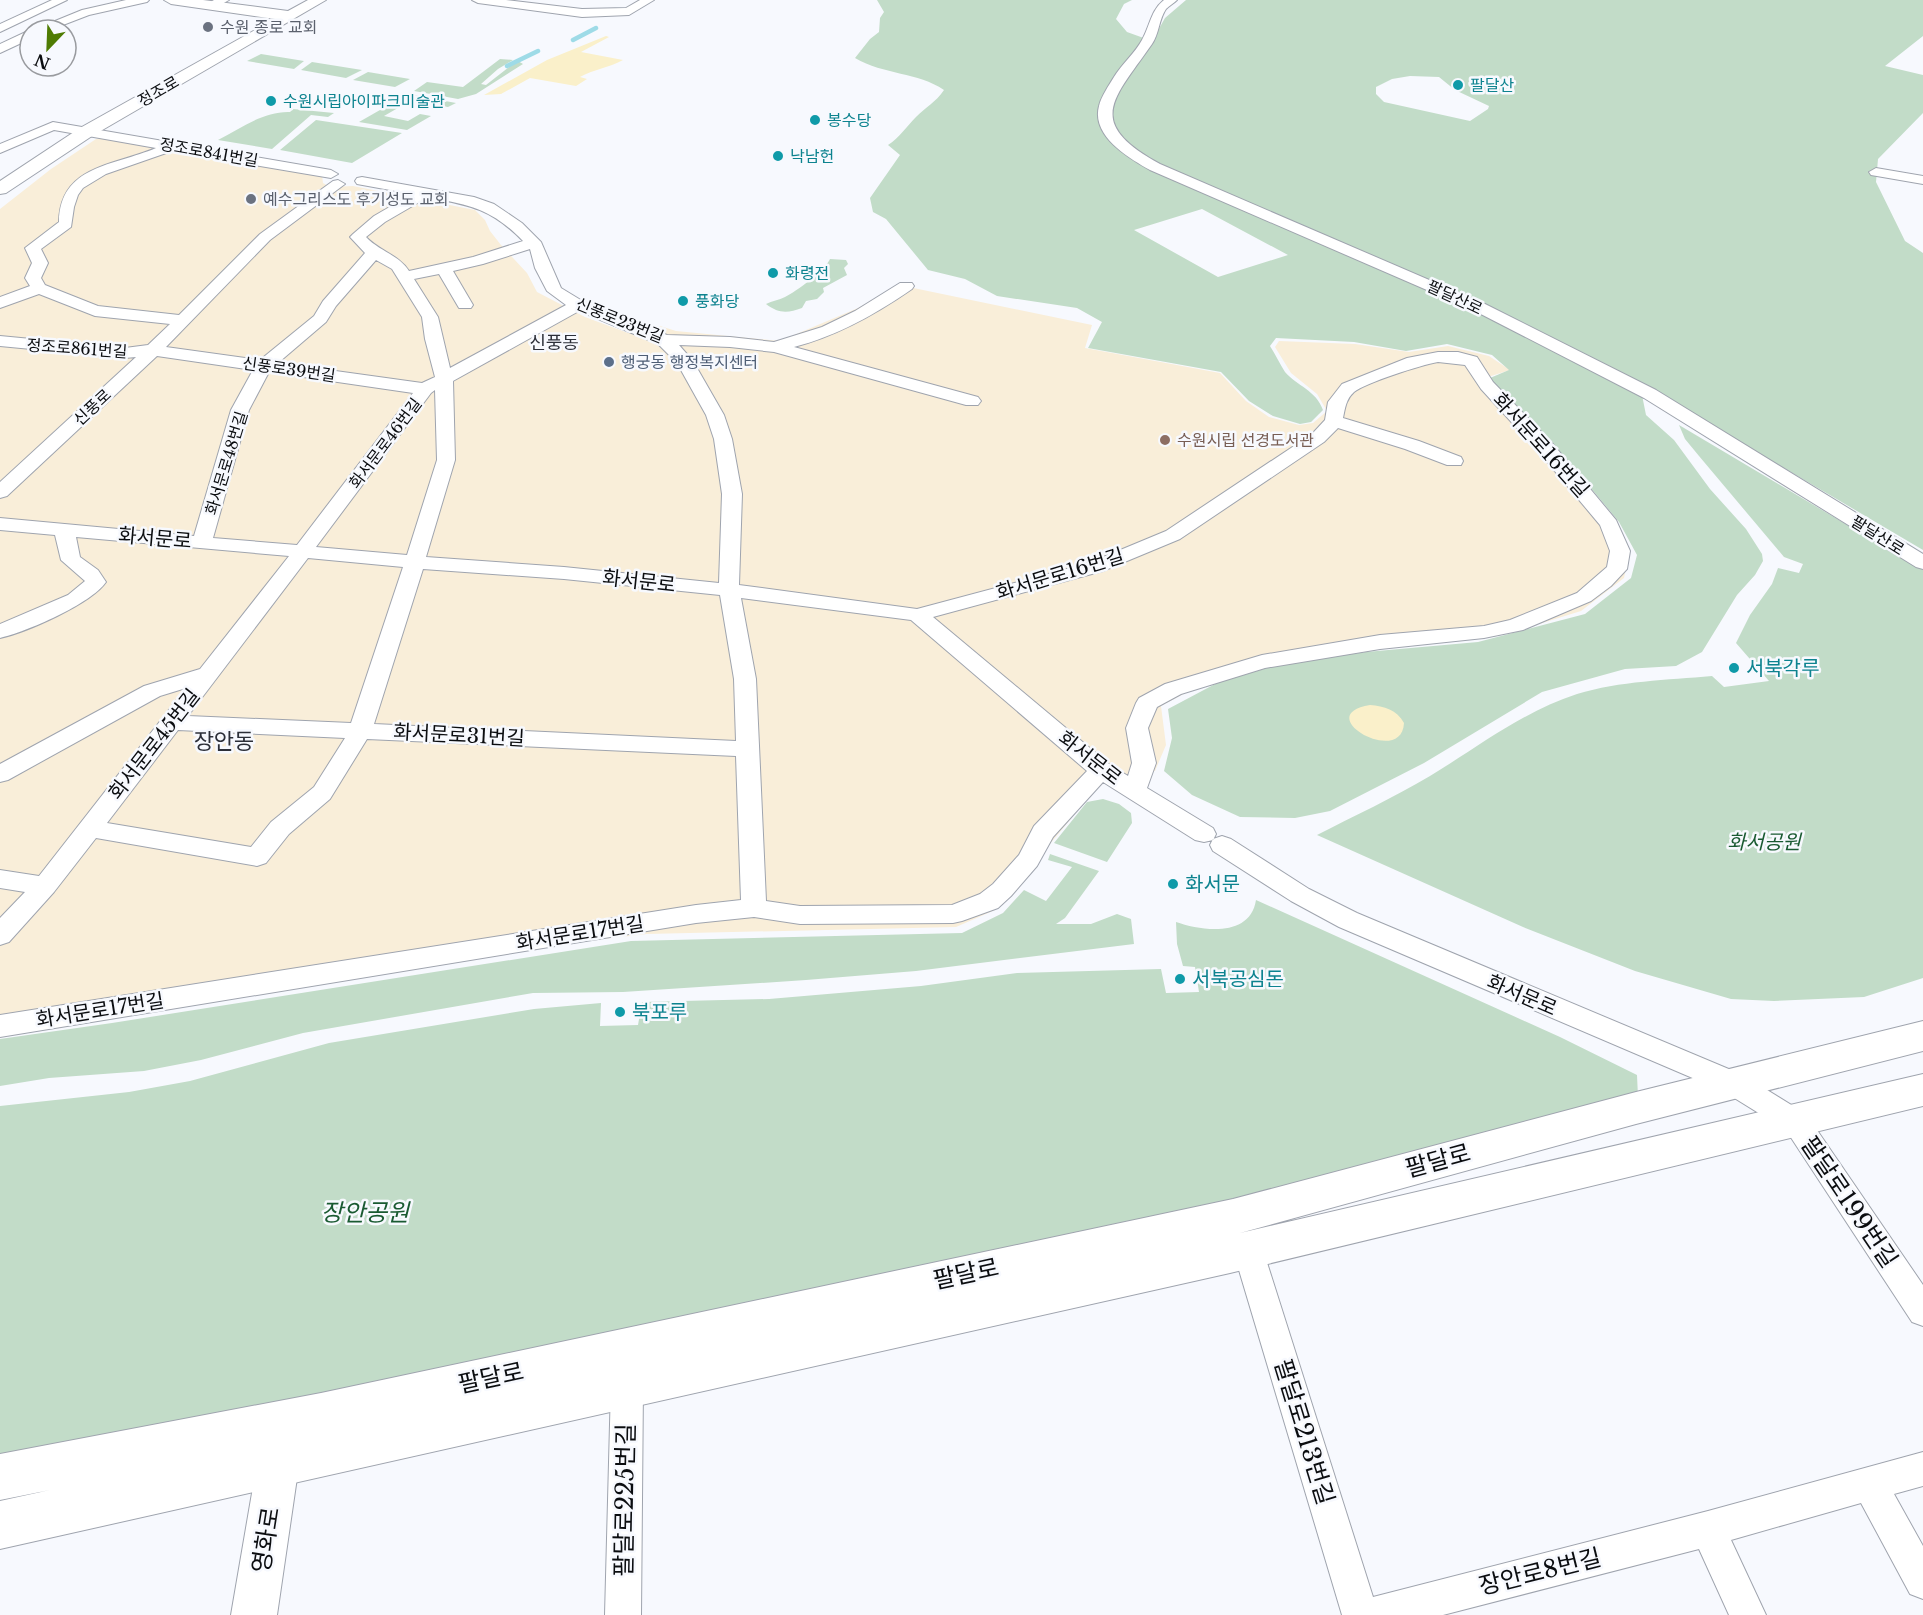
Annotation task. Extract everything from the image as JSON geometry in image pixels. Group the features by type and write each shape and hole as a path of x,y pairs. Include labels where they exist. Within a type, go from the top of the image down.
{"main road":[{"name":"팔달로","path":"0,1477 321,1415 1233,1216 1733,1083 1923,1036"},
{"name":"팔달로","path":"0,1525 1248,1250 1796,1122 1923,1090"},
{"path":"1865,1104 1923,1111"}],"street":[{"path":"0,28 61,0"},
{"path":"70,18 86,12 143,0"},
{"path":"171,0 217,3 289,16"},
{"name":"정조로","path":"0,189 86,132 319,0"},
{"path":"478,0 514,2 557,12 629,12 648,0"},
{"name":"팔달산로","path":"1172,0 1161,8 1148,41 1120,76 1105,105 1106,123 1115,138 1130,153 1155,167 1479,307 1650,394 1923,563"},
{"path":"0,48 18,40"},
{"name":"정조로841번길","path":"0,149 52,126 172,146 334,179"},
{"path":"172,146 142,158 97,171 80,182 64,212 66,224 33,248 40,263 33,278 39,288 94,311 182,320"},
{"path":"1876,172 1923,180"},
{"name":"신풍로23번길","path":"334,179 355,173 424,193 474,201 489,207 517,226 533,243 555,291 578,305 664,340 775,346 972,401"},
{"name":"신풍로","path":"2,486 153,350 265,237 334,179"},
{"path":"89,828 257,857 280,828 322,793 360,731 446,460 444,379 433,339 430,317 398,266 375,253 358,237 367,225 396,211 424,193"},
{"path":"406,276 477,261 533,243"},
{"name":"화서문로48번길","path":"202,543 240,410 264,366 320,319 329,304 365,261 375,253"},
{"path":"443,268 465,305"},
{"name":"신풍로23번길","path":"775,346 802,341 836,326 906,286"},
{"path":"0,303 39,288"},
{"name":"화서문로46번길","path":"304,550 425,389 578,305"},
{"path":"664,340 684,361 715,415 723,439 732,494 729,590 744,679 754,908"},
{"name":"정조로861번길","path":"0,341 125,353 153,350"},
{"name":"신풍로39번길","path":"153,350 425,389"},
{"name":"화서문로16번길","path":"917,615 1096,567 1173,535 1308,444 1334,421 1335,409 1341,395 1348,388 1413,362 1438,357 1458,357 1471,362 1487,385 1551,455 1609,524 1620,550 1617,569 1584,597 1516,626 1484,632 1380,642 1262,662 1173,689 1147,703 1137,728 1144,763 1134,791"},
{"path":"1334,421 1412,445 1454,461"},
{"name":"화서문로","path":"0,524 304,550 414,562 564,573 729,590 917,615 1101,770 1300,895 1348,920 1733,1083 1796,1122"},
{"path":"0,632 75,598 96,582 91,574 71,560 64,530"},
{"name":"화서문로45번길","path":"0,935 45,886 304,550"},
{"path":"0,774 153,691 209,674"},
{"name":"화서문로31번길","path":"171,722 747,748"},
{"name":"화서문로17번길","path":"0,1026 696,914 754,908 800,915 953,914 989,901 1002,890 1028,860 1043,832 1101,770"},
{"path":"0,879 45,886"},
{"name":"팔달로199번길","path":"1796,1122 1923,1312"},
{"name":"팔달로213번길","path":"1248,1250 1360,1615"},
{"name":"팔달로225번길","path":"623,1615 627,1386"},
{"name":"영화로","path":"254,1615 278,1464"},
{"name":"장안로8번길","path":"1373,1615 1708,1529 1923,1469"},
{"path":"1869,1483 1923,1581"},
{"path":"1708,1529 1749,1615"}],"shaded area":[{"path":"96,139 109,139 322,175 323,183 330,187 353,186 475,210 485,220 501,245 527,273 537,292 585,317 628,333 660,326 676,331 780,341 858,308 899,285 1092,325 1085,348 1220,373 1246,401 1269,417 1299,425 1313,423 1327,411 1317,394 1291,373 1275,347 1279,341 1355,344 1409,352 1448,346 1489,356 1510,370 1488,377 1629,554 1624,578 1581,611 1539,624 1474,639 1398,644 1269,665 1189,691 1161,706 1166,745 1155,771 1099,785 995,910 956,927 647,934 551,945 0,1033 0,209 51,169"}],"green space":[{"path":"877,0 1132,0 1124,4 1116,19 1127,32 1152,41 1165,18 1186,0 1923,0 1923,36 1885,66 1923,75 1923,113 1878,159 1876,182 1905,241 1923,253 1923,550 1640,385 1646,415 1674,440 1710,489 1746,529 1762,554 1763,561 1755,575 1737,595 1702,652 1676,666 1625,669 1542,692 1424,763 1330,811 1295,818 1240,817 1192,795 1164,771 1172,738 1168,709 1217,683 1277,665 1366,652 1478,642 1585,614 1631,578 1637,555 1619,522 1585,481 1494,386 1490,378 1509,370 1492,355 1447,344 1406,351 1354,342 1276,338 1270,346 1285,372 1316,398 1323,410 1311,422 1300,424 1273,416 1249,401 1221,372 1088,348 1102,322 1077,308 997,296 965,279 928,270 886,219 873,212 870,198 900,155 888,145 944,90 923,80 877,68 855,58 870,39 879,32 880,18 884,12","holes":["1410,76 1439,77 1455,90 1489,106 1488,109 1470,121 1384,102 1376,94 1376,87 1392,79","1202,209 1288,255 1218,277 1134,230"]},
{"path":"261,54 304,61 294,69 247,61"},
{"path":"500,59 513,60 481,84 486,85 518,61 523,64 476,94 458,99 414,91 427,82 463,87"},
{"path":"312,62 362,70 346,78 301,70"},
{"path":"368,72 410,79 395,87 353,80"},
{"path":"408,94 456,103 448,107 410,101 384,116 408,121 420,114 431,116 407,130 359,122"},
{"path":"293,109 334,113 328,117 311,115 272,149 218,140 262,117 290,112"},
{"path":"316,120 402,133 352,163 280,150"},
{"path":"830,259 846,260 848,264 844,268 847,275 823,288 824,292 817,299 806,301 802,308 788,312 775,310 766,304 796,290 817,274"},
{"name":"화서공원","path":"1679,425 1923,570 1923,978 1864,997 1774,1001 1731,999 1635,971 1523,927 1317,835 1416,784 1519,720 1577,694 1627,684 1712,676 1724,687 1769,681 1736,643 1750,615 1772,584 1778,568 1799,573 1803,564 1784,557 1685,439"},
{"path":"1103,799 1119,804 1131,813 1132,823 1107,862 1054,843 1087,802"},
{"path":"1050,854 1099,871 1065,918 1056,924 1091,924 1117,914 1131,919 1134,944 916,971 806,980 623,992 533,993 303,1033 201,1060 144,1071 49,1078 0,1086 0,1039 631,941 962,933 1003,913 1024,890 1046,901 1072,867 1048,860"},
{"name":"장안공원","path":"1256,900 1560,1037 1637,1075 1638,1097 1228,1207 0,1464 0,1106 129,1092 190,1081 329,1043 534,1009 601,1003 600,1026 638,1025 642,1002 769,999 921,986 1017,973 1161,969 1166,993 1199,992 1195,967 1183,966 1177,944 1176,922 1211,929 1235,926 1245,921 1252,912"}],"sand":[{"path":"606,36 609,37 581,52 623,60 580,77 587,79 576,86 530,78 501,94 484,95 547,60"},
{"path":"1370,705 1385,708 1398,715 1404,723 1399,736 1389,741 1376,740 1363,735 1353,727 1349,718 1354,710"}],"waterway":[{"path":"573,40 596,28"},
{"path":"507,66 538,51"}],"place":[{"name":"수원 종로 교회","path":"208,27"},
{"name":"팔달산","path":"1458,85"},
{"name":"수원시립아이파크미술관","path":"271,101"},
{"name":"봉수당","path":"815,120"},
{"name":"낙남헌","path":"778,156"},
{"name":"예수그리스도 후기성도 교회","path":"251,199"},
{"name":"화령전","path":"773,273"},
{"name":"풍화당","path":"683,301"},
{"name":"행궁동 행정복지센터","path":"609,362"},
{"name":"수원시립 선경도서관","path":"1165,440"},
{"name":"서북각루","path":"1734,668"},
{"name":"화서문","path":"1173,884"},
{"name":"서북공심돈","path":"1180,979"},
{"name":"북포루","path":"620,1012"}],"district":[{"name":"신풍동","path":"554,343"},
{"name":"장안동","path":"224,741"}]}
